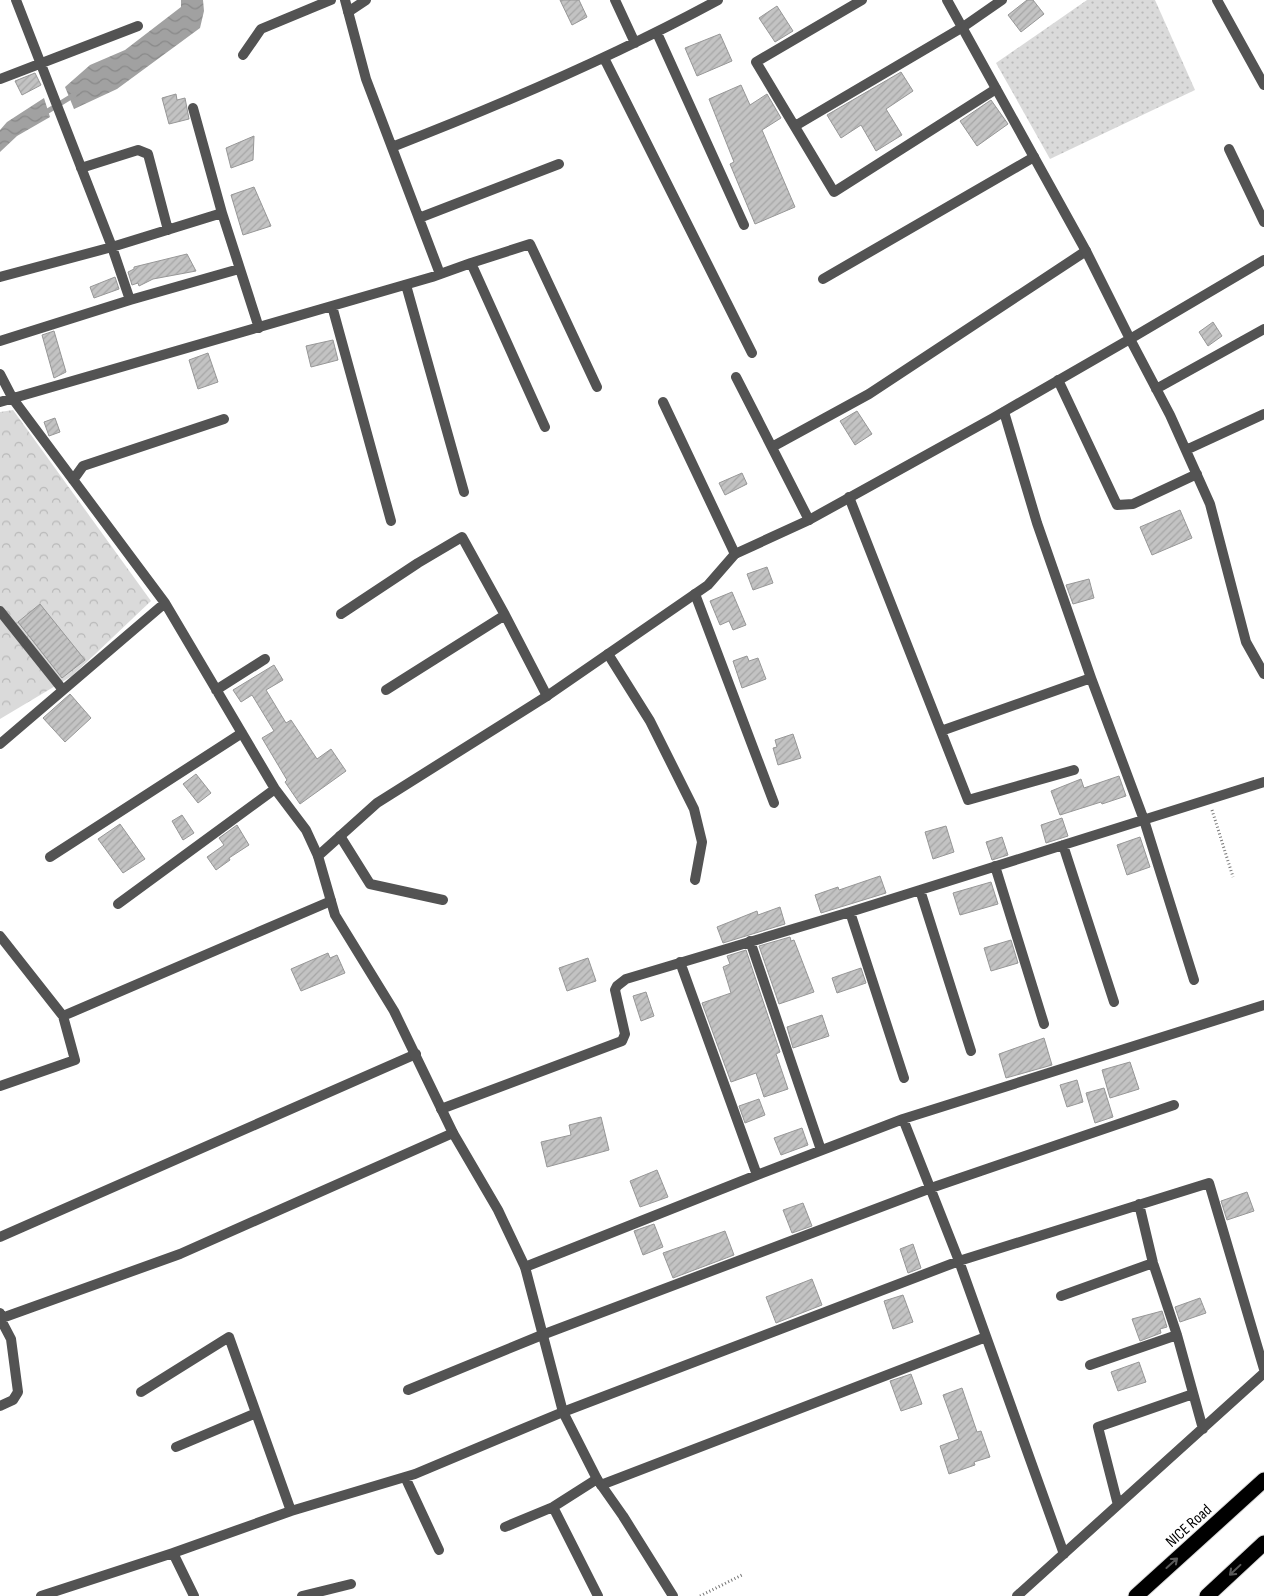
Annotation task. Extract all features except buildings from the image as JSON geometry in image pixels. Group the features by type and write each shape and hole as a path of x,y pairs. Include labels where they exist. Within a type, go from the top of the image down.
{"highway":[{"name":"NICE Road","path":"1136,1596 1264,1480"},
{"path":"1207,1596 1264,1543"}],"street":[{"path":"16,0 39,64 112,247 130,300"},
{"path":"243,55 261,29 332,0"},
{"path":"344,0 366,80 440,274"},
{"path":"348,12 366,0"},
{"path":"615,0 636,43"},
{"path":"392,147 604,58 657,33 701,4 718,0"},
{"path":"862,0 756,62 834,192 996,89"},
{"path":"947,0 1086,251 1186,450 1210,504 1246,642 1264,674"},
{"path":"795,126 963,28 1002,0"},
{"path":"1218,0 1264,85"},
{"path":"0,79 138,26"},
{"path":"657,33 744,225"},
{"path":"604,58 752,353"},
{"path":"193,108 222,213 259,328"},
{"path":"81,168 138,150 144,150 148,154 168,230"},
{"path":"1229,150 1264,222"},
{"path":"823,279 1034,157"},
{"path":"419,218 558,164"},
{"path":"0,277 112,247 222,213"},
{"path":"0,402 406,285 530,244 597,388"},
{"path":"772,447 868,394 1086,251"},
{"path":"318,856 377,803 547,696 708,585 735,554 809,520 1004,412 1264,260"},
{"path":"471,263 545,427"},
{"path":"0,342 130,300 239,269"},
{"path":"406,285 464,492"},
{"path":"332,306 392,521"},
{"path":"1156,389 1264,329"},
{"path":"0,374 12,399 165,603 275,789 306,830 318,856 335,915 390,1004 453,1133 498,1210 525,1266 563,1412 599,1482 623,1516 672,1596"},
{"path":"736,377 809,520"},
{"path":"1058,380 1117,505 1133,504 1197,474"},
{"path":"663,402 735,554"},
{"path":"1004,412 1037,523 1091,678 1144,820 1194,980"},
{"path":"1186,450 1264,414"},
{"path":"73,480 84,466 224,419"},
{"path":"849,497 968,800 1074,770"},
{"path":"341,614 418,563 462,537 547,696"},
{"path":"695,594 774,803"},
{"path":"0,744 165,603"},
{"path":"0,610 63,690"},
{"path":"386,690 505,616"},
{"path":"608,654 650,721 694,809 702,842 695,880"},
{"path":"216,690 265,659"},
{"path":"940,730 1091,678"},
{"path":"50,857 242,733"},
{"path":"441,1109 620,1043 625,1034 615,995 617,986 626,979 850,912 1264,782"},
{"path":"118,904 275,789"},
{"path":"340,836 370,884 443,900"},
{"path":"1063,845 1114,1002"},
{"path":"995,866 1044,1024"},
{"path":"920,890 971,1051"},
{"path":"63,1016 331,901"},
{"path":"850,912 904,1078"},
{"path":"0,936 63,1016 75,1060 0,1086"},
{"path":"750,941 821,1150"},
{"path":"680,962 757,1174"},
{"path":"525,1266 757,1174 903,1119 1264,1005"},
{"path":"0,1237 416,1054"},
{"path":"408,1390 542,1335 931,1188 1174,1105"},
{"path":"903,1119 959,1262 1064,1554"},
{"path":"0,1406 13,1400 18,1392 11,1339 1,1316 180,1254 453,1133"},
{"path":"41,1596 173,1553 291,1510 405,1477 563,1412 959,1262 1208,1183 1264,1369"},
{"path":"1139,1204 1153,1263 1177,1335 1202,1429"},
{"path":"1061,1296 1153,1263"},
{"path":"1090,1365 1177,1335"},
{"path":"141,1392 229,1337 291,1510"},
{"path":"505,1528 552,1507 599,1482 986,1337"},
{"path":"1017,1596 1264,1373"},
{"path":"1118,1505 1098,1427 1192,1394"},
{"path":"176,1447 256,1413"},
{"path":"405,1477 439,1550"},
{"path":"552,1507 598,1596"},
{"path":"173,1553 194,1596"},
{"path":"302,1596 350,1584"}],"path":[{"path":"1209,800 1233,877"},
{"path":"700,1596 742,1575"}],"green space":[{"path":"1087,0 1155,0 1195,90 1050,159 996,63"},
{"path":"13,410 151,601 72,676 0,719 0,412"}],"water":[{"path":"181,0 203,0 204,11 200,28 117,89 74,109 65,87 90,65 125,50 181,7"},
{"path":"44,98 50,117 17,136 0,152 0,130 7,122"}],"waterway":[{"path":"43,114 74,95"}]}
